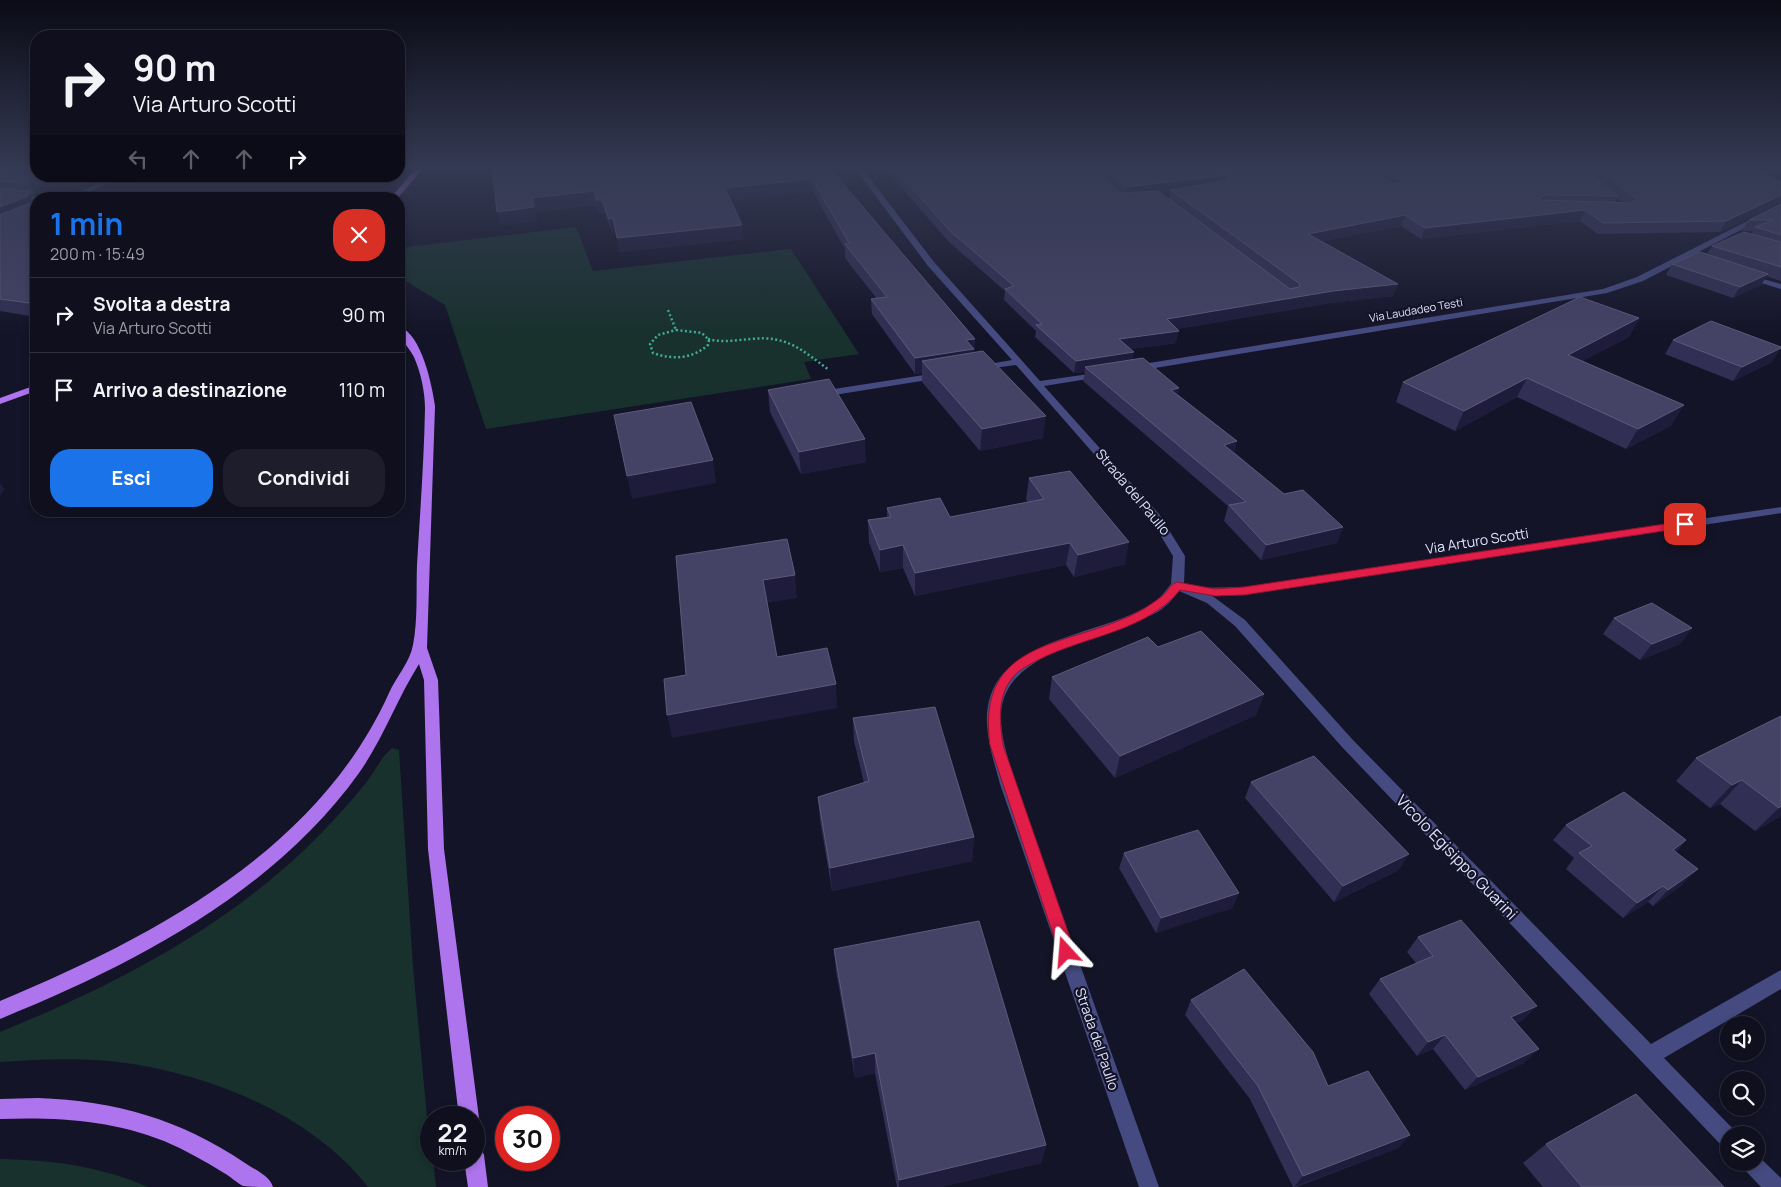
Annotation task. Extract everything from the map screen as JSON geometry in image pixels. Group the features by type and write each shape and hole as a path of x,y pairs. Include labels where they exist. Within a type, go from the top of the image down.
{"main road":[{"path":"405,336 421,360 430,406 420,643 421,654 431,680 436,849 468,1106"},
{"path":"0,401 30,390"},
{"path":"0,1010 91,970 154,936 218,895 285,843 334,794 367,750 402,680 417,655 420,643"},
{"path":"0,1109 70,1109 115,1115 154,1125 193,1143 230,1164 263,1187"},
{"path":"476,1171 478,1187"}],"street":[{"name":"Strada del Paullo","path":"899,222 931,264 1164,526 1175,544 1182,564 1180,580 1177,586 1166,599 1142,615 1050,649 1019,665 1004,679 993,715 996,745 1008,784 1149,1187"},
{"name":"Via Laudadeo Testi","path":"1124,370 1604,290 1640,279 1747,222"},
{"path":"1723,234 1740,240"},
{"path":"1683,255 1701,261"},
{"path":"1736,272 1781,287"},
{"path":"970,370 1018,362"},
{"path":"1038,384 1114,371"},
{"path":"834,392 950,373"},
{"name":"Via Arturo Scotti","path":"1177,586 1208,592 1244,591 1781,510"},
{"name":"Vicolo Egisippo Guarini","path":"1177,586 1219,605 1240,623 1347,743 1720,1130"},
{"path":"1649,1056 1781,978"},
{"path":"1760,1171 1775,1187"}],"path":[{"path":"668,310 676,330"},
{"path":"708,339 708,345 704,350 689,356 669,358 653,353 650,344 652,339 676,330 702,333 708,339 718,342 766,337 785,340 797,346 853,389"}],"green space":[{"path":"576,227 593,271 791,249 859,354 804,362 811,379 486,429 445,305 405,281 405,247"},
{"path":"392,748 399,750 413,967 426,1106 420,1106 420,1171 434,1171 436,1187 368,1187 346,1162 320,1140 292,1121 262,1104 198,1079 166,1070 100,1060 50,1059 0,1062 0,1032 80,997 158,956 196,934 267,883 334,820 365,784 384,756"},
{"path":"0,1159 57,1163 94,1169 148,1187 0,1187"}],"building":[{"path":"0,222 30,222 30,303 0,299"},
{"path":"614,222 741,222 742,225 617,238"},
{"path":"837,222 876,222 975,339 966,340 974,349 915,358 871,299 887,297 845,244 849,243"},
{"path":"942,222 1200,222 1290,289 1299,287 1300,284 1215,222 1367,222 1308,234 1398,284 1333,291 1167,319 1179,331 1119,339 1134,352 1076,361 1036,325 1042,324 1005,289 1014,286"},
{"path":"1416,222 1475,222 1425,228"},
{"path":"1767,222 1781,222 1781,235 1755,227"},
{"path":"1744,232 1781,242 1781,267 1712,246"},
{"path":"1700,252 1768,274 1740,287 1672,264"},
{"path":"1580,297 1639,318 1568,355 1684,405 1638,429 1527,378 1464,411 1403,382"},
{"path":"1711,321 1781,348 1742,367 1673,340"},
{"path":"983,351 1046,416 982,429 922,361"},
{"path":"1143,358 1179,388 1171,390 1237,441 1224,445 1284,494 1303,490 1343,527 1266,545 1229,505 1246,502 1085,367"},
{"path":"829,379 865,439 799,452 768,390"},
{"path":"691,402 713,460 627,476 614,415"},
{"path":"1070,471 1129,542 1078,555 1070,543 915,573 903,545 880,550 868,520 891,517 887,508 940,498 950,517 1044,499 1029,478"},
{"path":"787,539 795,575 763,580 777,657 827,648 836,684 667,715 664,679 686,675 676,556"},
{"path":"1652,603 1692,628 1652,644 1614,618"},
{"path":"1201,631 1264,694 1120,756 1052,677 1148,637 1158,647"},
{"path":"935,707 974,837 830,868 818,797 869,781 853,718"},
{"path":"1781,716 1781,806 1779,808 1742,780 1732,785 1696,758"},
{"path":"1314,756 1409,854 1343,886 1251,782"},
{"path":"1624,792 1686,840 1673,850 1698,869 1668,890 1663,886 1637,903 1579,853 1592,846 1566,825"},
{"path":"1198,830 1239,893 1161,918 1124,853"},
{"path":"1461,920 1537,1006 1511,1017 1539,1049 1478,1077 1445,1035 1428,1042 1380,979 1433,956 1418,937"},
{"path":"979,921 1046,1145 899,1180 875,1053 853,1058 834,949"},
{"path":"1244,969 1313,1052 1328,1086 1368,1071 1410,1135 1303,1176 1258,1086 1191,1000"},
{"path":"1636,1094 1724,1187 1582,1187 1546,1144"}],"route":[{"path":"1066,952 1008,784 996,745 993,725 994,705 1004,679 1027,659 1142,615 1166,599 1177,586 1201,591 1244,591 1685,524"}]}
